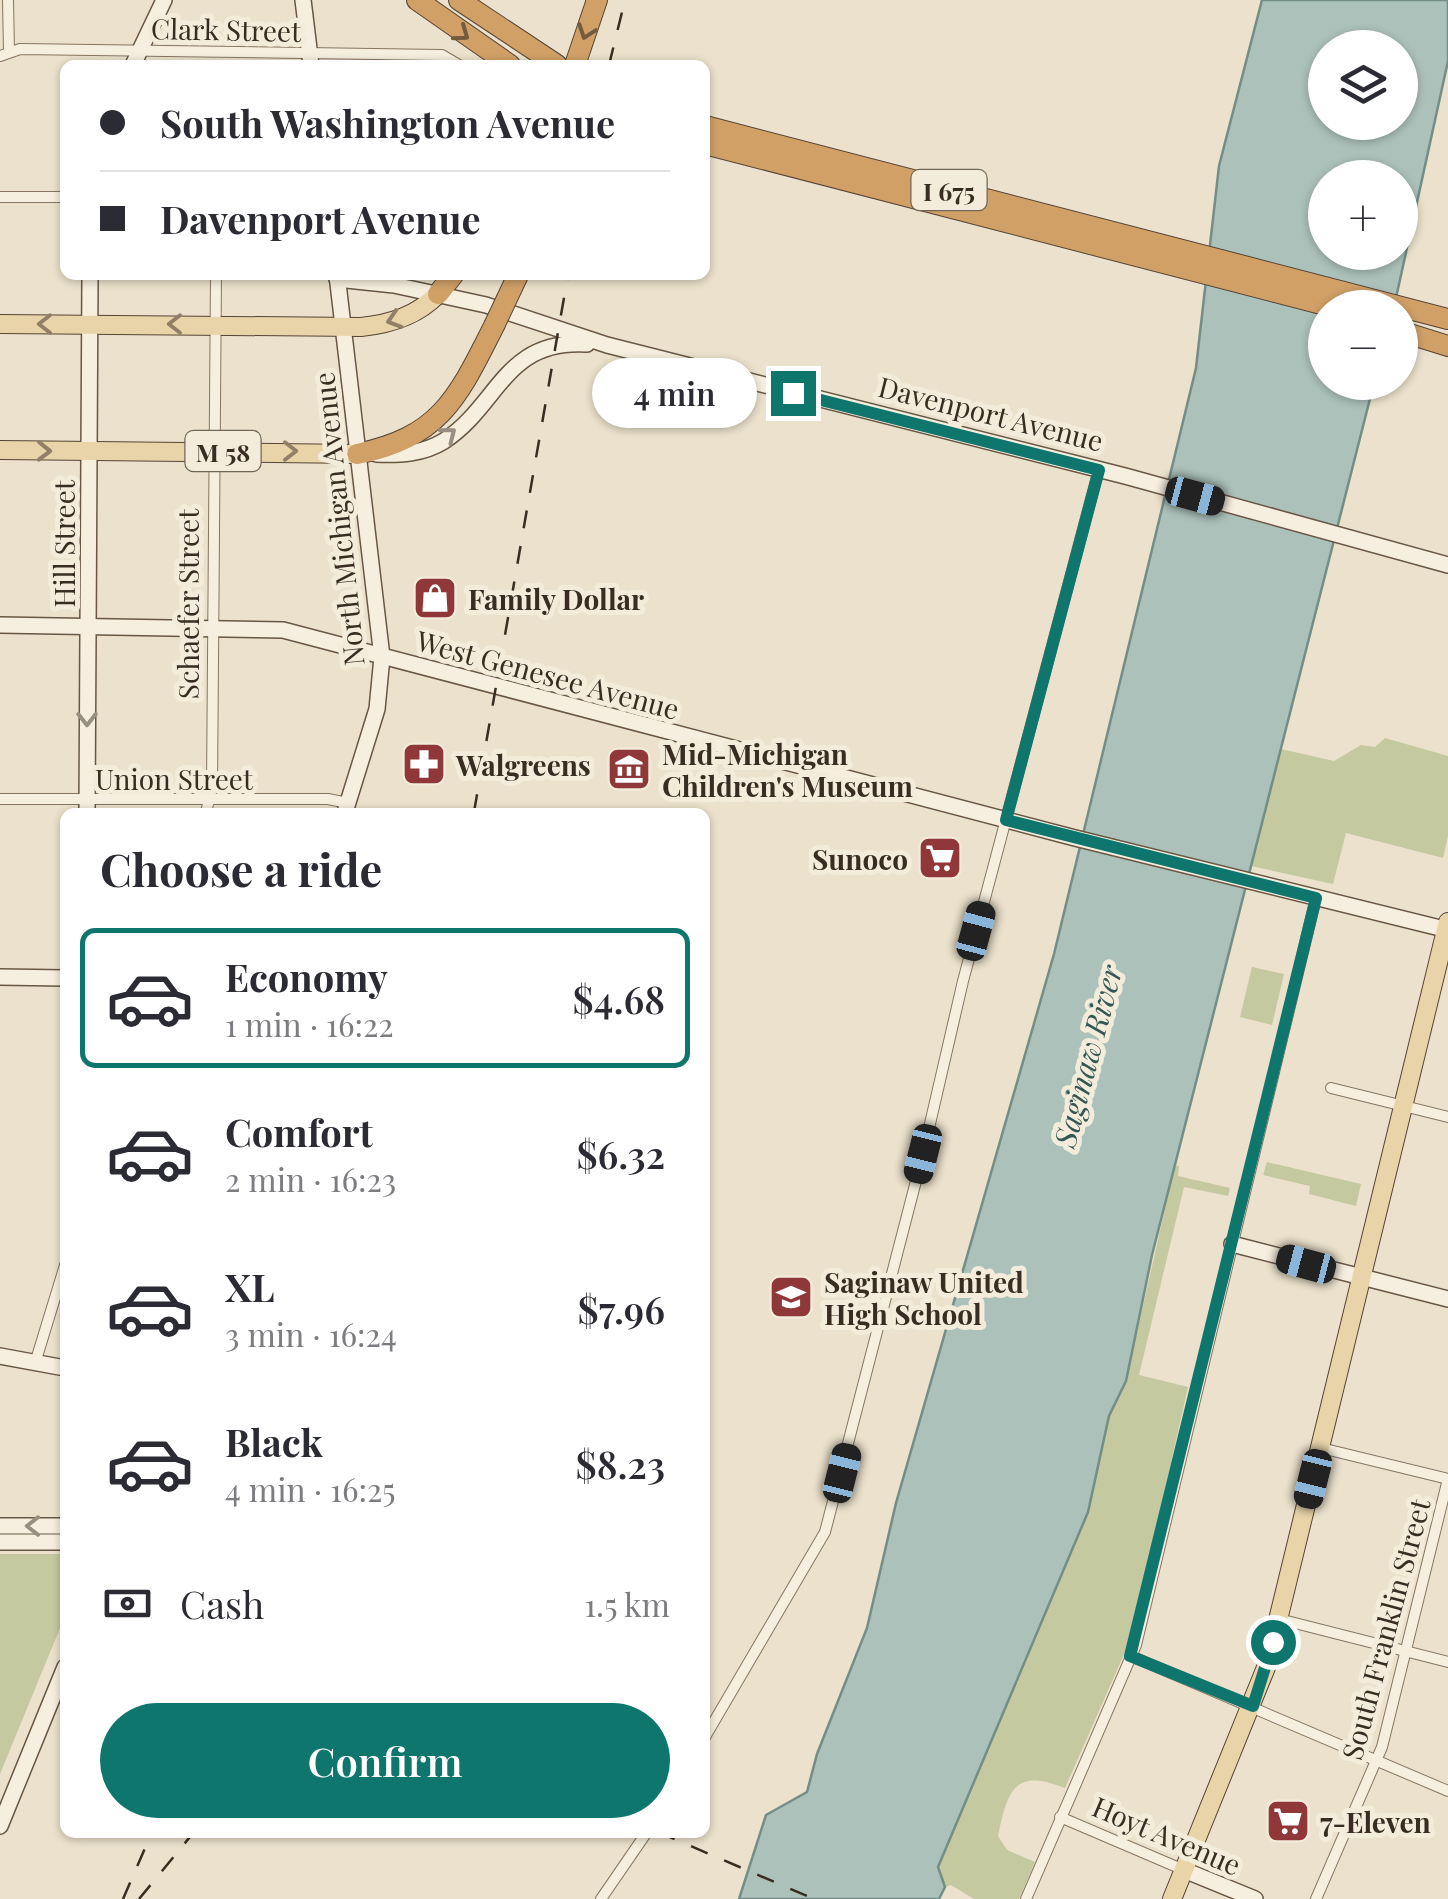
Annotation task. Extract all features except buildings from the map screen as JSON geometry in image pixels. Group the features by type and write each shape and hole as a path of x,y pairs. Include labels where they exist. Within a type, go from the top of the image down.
{"highway":[{"path":"417,0 503,60"},
{"path":"459,0 547,60"},
{"path":"470,0 490,24"},
{"path":"578,60 598,0"},
{"name":"I 675","path":"710,127 1448,319"},
{"name":"I 675","path":"710,145 1308,300"},
{"path":"710,157 879,190"},
{"path":"438,294 449,280"},
{"path":"357,454 408,439 446,411 516,280"},
{"path":"1418,328 1448,336"},
{"path":"1418,337 1448,346"}],"main road":[{"path":"137,58 164,0"},
{"path":"303,0 310,59"},
{"name":"Hill Street","path":"87,806 90,280"},
{"name":"North Michigan Avenue","path":"337,280 382,657 377,709 346,808"},
{"name":"Davenport Avenue","path":"355,280 486,305 607,344 1125,476 1448,565"},
{"path":"0,324 342,327 398,320 426,306 438,294"},
{"path":"357,454 424,450 458,429 502,376 534,352 574,343 607,344"},
{"name":"M 58","path":"0,450 357,454"},
{"name":"West Genesee Avenue","path":"0,624 283,630 1075,838 1447,927"},
{"path":"1172,1899 1253,1706 1279,1618 1447,927"},
{"path":"0,978 60,978"},
{"path":"1232,1244 1448,1300"},
{"path":"0,1356 60,1367"},
{"path":"0,1526 60,1526"},
{"path":"0,1542 60,1542"},
{"path":"0,1826 60,1678"},
{"name":"Hoyt Avenue","path":"1184,1870 1255,1899"}],"street":[{"path":"4,54 8,0"},
{"name":"Clark Street","path":"4,54 215,59 442,55 452,60"},
{"path":"0,197 60,197"},
{"name":"Schaefer Street","path":"207,808 216,280"},
{"path":"710,1728 824,1532 1099,470"},
{"name":"Union Street","path":"0,800 87,806 328,799 346,808"},
{"path":"1026,1899 1130,1656 1316,898"},
{"path":"1274,1074 1287,1077"},
{"path":"1332,1088 1448,1117"},
{"path":"36,1360 60,1281"},
{"path":"1321,1448 1448,1479"},
{"name":"South Franklin Street","path":"1316,1899 1377,1758 1448,1479"},
{"path":"1279,1618 1448,1662"},
{"path":"1130,1656 1448,1791"},
{"name":"Hoyt Avenue","path":"1060,1817 1184,1870"},
{"path":"602,1899 643,1838"}],"green space":[{"path":"1385,738 1448,756 1448,836 1443,858 1346,833 1333,884 1251,866 1281,749 1334,761 1361,745 1375,747"},
{"path":"1252,967 1284,974 1272,1025 1240,1017"},
{"path":"1267,1162 1361,1184 1356,1206 1309,1194 1310,1186 1263,1175"},
{"path":"1175,1165 1179,1166 1178,1176 1230,1188 1228,1196 1184,1187 1139,1375 1188,1387 1132,1636 1065,1788 1025,1782 1017,1786 1006,1805 998,1836 1007,1850 1035,1862 1019,1899 974,1899 951,1885 945,1887 937,1867 1088,1512 1109,1416 1126,1381"},
{"path":"0,1554 60,1554 60,1628 0,1774"}],"water":[{"name":"Saginaw River","path":"1262,0 1448,0 1448,61 1418,198 1418,160 1308,160 1308,270 1402,270 1398,290 1308,290 1308,400 1370,400 1152,1255 1126,1381 1109,1416 1088,1512 938,1867 945,1887 939,1899 739,1899 766,1815 807,1792 817,1754 867,1628 896,1503 1054,954 1196,368 1219,166"}],"railway":[{"path":"610,60 625,0"},
{"path":"475,808 567,280"},
{"path":"123,1899 149,1838"},
{"path":"139,1899 189,1838"},
{"path":"672,1838 814,1899"}],"place":[{"name":"Family Dollar","path":"435,598"},
{"name":"Walgreens","path":"424,764"},
{"name":"Mid-Michigan Children's Museum","path":"629,769"},
{"name":"Sunoco","path":"940,858"},
{"name":"Saginaw United High School","path":"791,1297"},
{"name":"7-Eleven","path":"1288,1821"}],"route":[{"path":"793,393 1099,470 1006,820 1316,898 1130,1656 1253,1706 1273,1642"}]}
